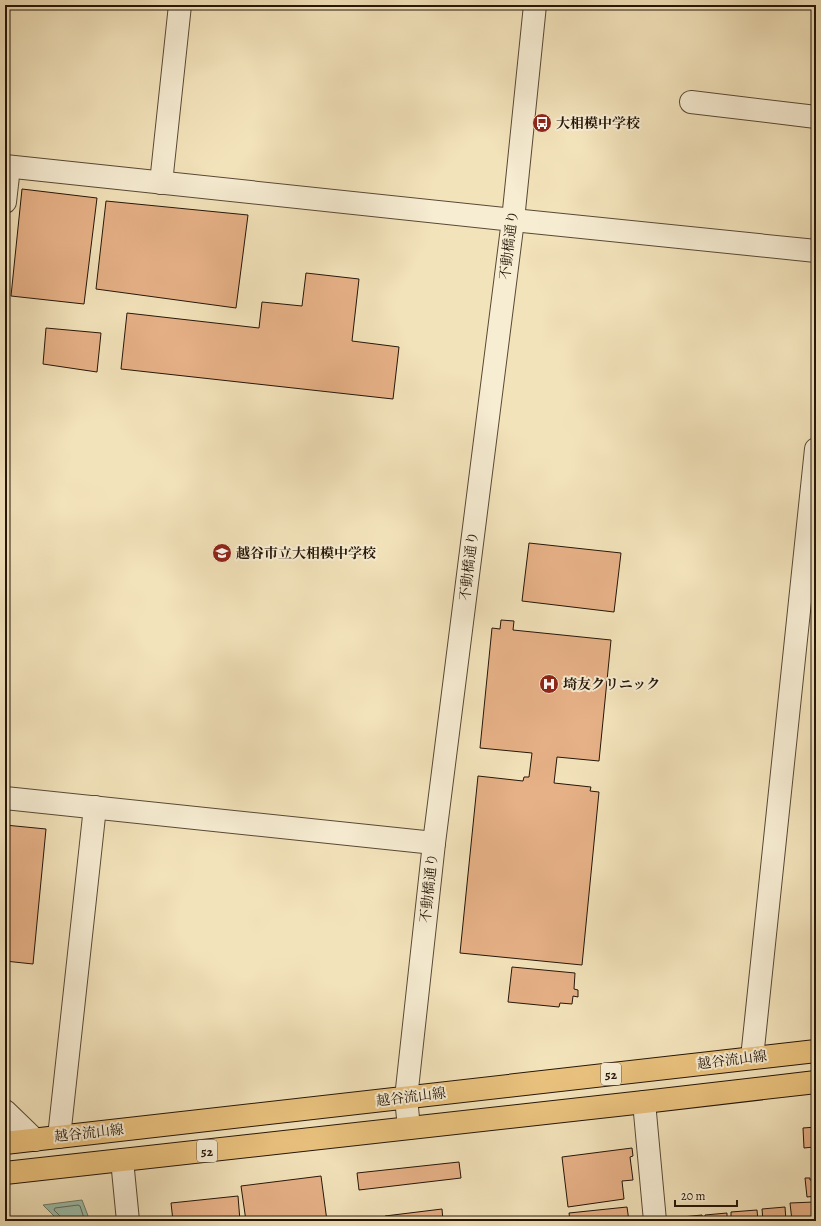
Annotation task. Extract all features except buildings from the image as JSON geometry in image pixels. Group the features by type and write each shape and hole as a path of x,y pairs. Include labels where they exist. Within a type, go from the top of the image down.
{"main road":[{"name":"越谷流山線","path":"5,1144 816,1051"},
{"name":"52","path":"5,1173 816,1082"}],"street":[{"path":"161,183 180,5"},
{"name":"不動橋通り","path":"409,1128 406,1098 434,843 512,220 535,5"},
{"path":"691,102 816,117"},
{"path":"5,202 7,166 512,220 816,250"},
{"path":"752,1058 816,449"},
{"path":"5,798 434,843"},
{"path":"59,1137 95,807"},
{"path":"644,1102 655,1221"},
{"path":"5,1111 35,1140"},
{"path":"122,1160 128,1221"}],"water":[{"path":"82,1200 90,1221 59,1221 43,1205"}],"place":[{"name":"大相模中学校","path":"542,123"},
{"name":"越谷市立大相模中学校","path":"222,553"},
{"name":"埼友クリニック","path":"549,684"}]}
